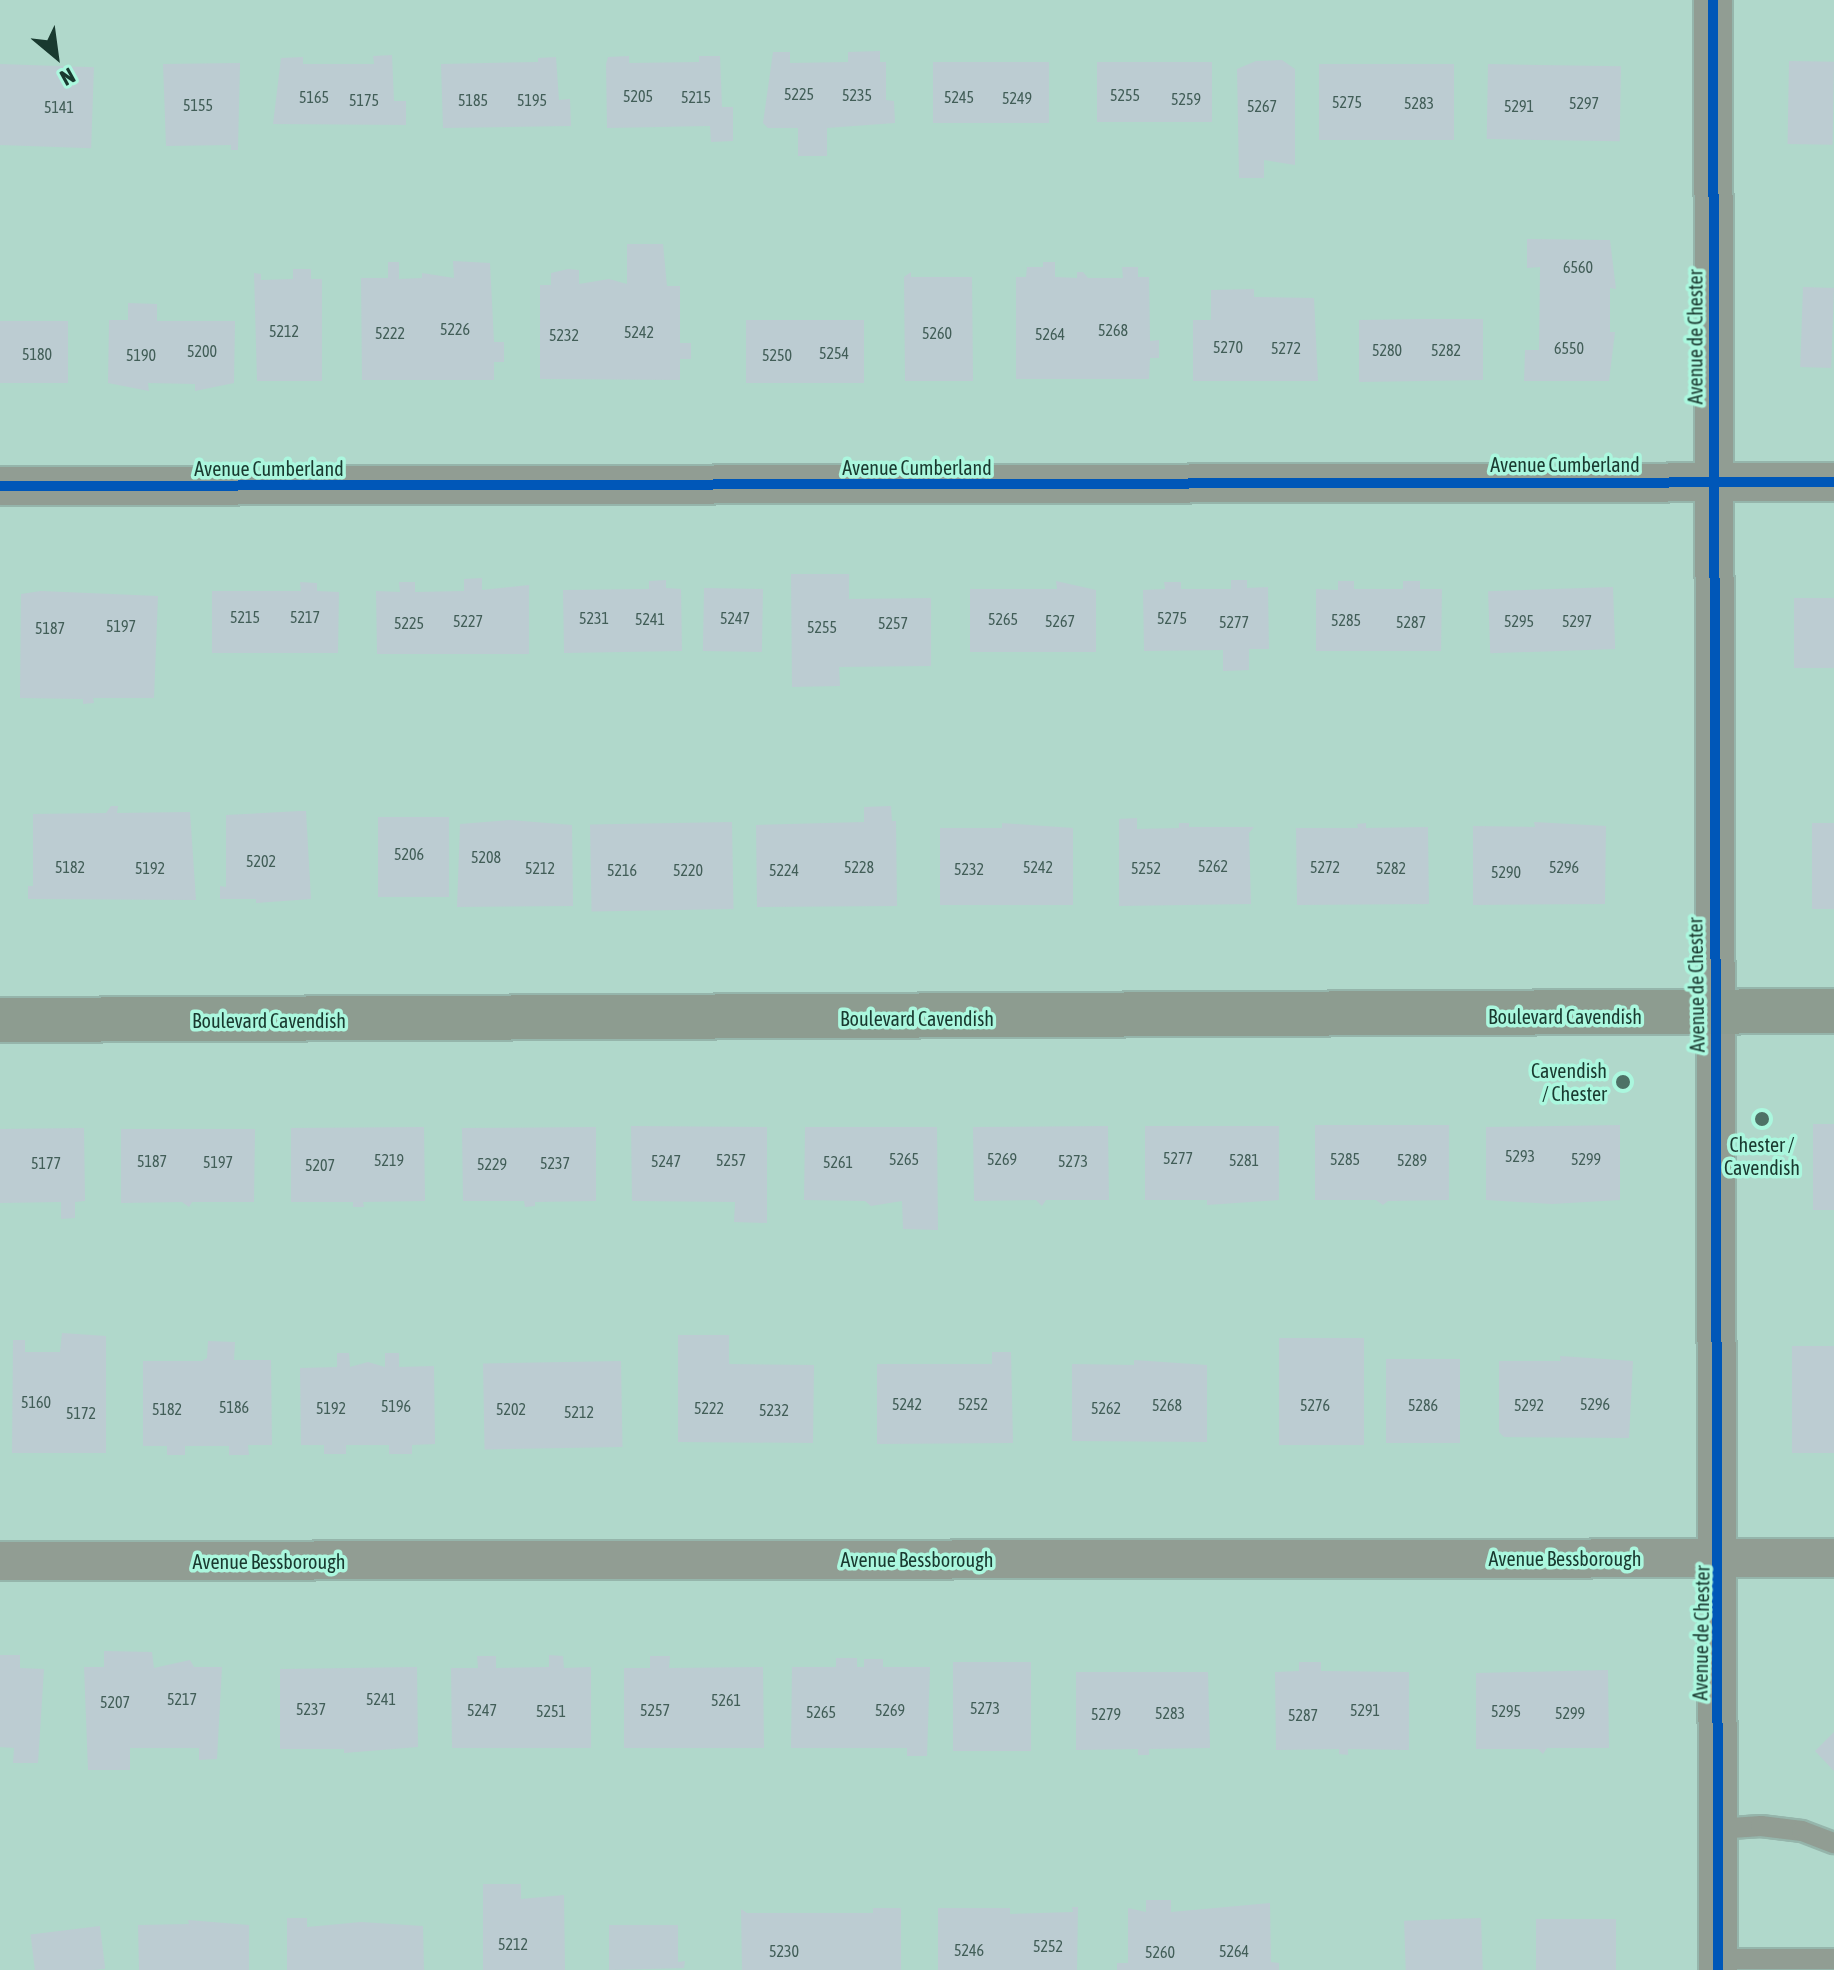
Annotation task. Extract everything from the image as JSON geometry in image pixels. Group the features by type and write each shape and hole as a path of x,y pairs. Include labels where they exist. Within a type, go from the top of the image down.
{"main road":[{"name":"Boulevard Cavendish","path":"0,1020 1834,1011"}],"street":[{"name":"Avenue de Chester","path":"1713,0 1714,1013 1720,1558 1716,1829 1718,1965"},
{"name":"Avenue Cumberland","path":"0,486 1834,482"},
{"name":"Avenue Bessborough","path":"0,1561 1834,1558"}],"lane":[{"path":"1716,1829 1761,1826 1802,1831 1834,1843"},
{"path":"1718,1965 1834,1959"}],"building":[{"path":"880,51 880,62 886,62 886,100 894,101 895,123 827,128 827,156 798,156 798,128 768,128 763,123 773,52 790,52 790,63 848,62 848,52"},
{"path":"392,55 394,101 406,101 406,125 273,124 281,58 303,57 303,64 374,64 373,56"},
{"path":"629,56 629,63 699,62 699,56 720,56 722,107 733,107 733,141 711,142 710,126 607,128 608,57"},
{"path":"556,57 559,100 570,99 571,126 443,128 441,64 538,62 538,58"},
{"path":"1282,60 1295,69 1295,165 1264,160 1264,178 1239,178 1237,69 1256,61"},
{"path":"1789,61 1834,62 1833,145 1788,144"},
{"path":"933,62 1049,62 1049,123 933,123"},
{"path":"1097,62 1212,62 1212,122 1097,122"},
{"path":"240,63 238,150 231,150 231,145 166,146 163,64"},
{"path":"0,64 94,67 91,148 0,145"},
{"path":"1319,64 1454,64 1454,140 1319,140"},
{"path":"1488,64 1621,66 1620,141 1487,139"},
{"path":"1527,239 1610,240 1616,289 1610,288 1610,332 1615,332 1609,381 1524,381 1525,350 1539,350 1540,267 1527,268"},
{"path":"627,244 663,244 667,286 680,286 680,343 691,343 691,359 680,359 680,380 540,379 540,285 551,285 551,273 568,269 579,270 579,284 609,279 627,284"},
{"path":"453,261 490,263 494,342 504,342 504,362 494,362 494,380 362,380 361,278 388,278 388,262 399,262 399,279 422,278 422,273 454,278"},
{"path":"1043,262 1055,262 1055,277 1077,278 1077,272 1083,272 1088,278 1123,278 1122,267 1138,267 1138,277 1149,277 1150,341 1159,340 1159,358 1150,358 1149,379 1016,379 1016,277 1026,277 1027,267 1043,267"},
{"path":"293,269 311,269 311,279 322,279 322,381 257,381 254,273 261,274 261,280 293,279"},
{"path":"911,272 911,277 972,277 973,381 905,381 904,277"},
{"path":"1803,287 1834,288 1831,368 1800,367"},
{"path":"1254,289 1254,297 1314,298 1318,381 1193,381 1193,320 1211,320 1211,290"},
{"path":"128,303 157,304 157,321 235,321 234,383 195,391 195,384 148,383 149,391 108,383 109,320 128,320"},
{"path":"1483,319 1483,380 1359,382 1359,320"},
{"path":"746,320 864,320 864,383 746,383"},
{"path":"0,321 68,321 68,383 0,383"},
{"path":"791,574 849,574 849,599 931,598 931,666 839,667 840,686 792,687"},
{"path":"482,578 482,590 529,585 529,654 377,654 376,591 400,592 399,582 415,582 415,592 464,591 464,579"},
{"path":"666,580 666,588 681,589 682,651 564,653 563,590 649,589 649,581"},
{"path":"1231,580 1247,580 1247,588 1268,587 1269,649 1249,649 1249,670 1223,671 1223,650 1144,651 1143,590 1165,589 1164,582 1181,582 1181,589 1231,589"},
{"path":"1056,581 1096,590 1096,652 970,652 970,589 1057,589"},
{"path":"1338,581 1354,581 1354,589 1403,589 1403,581 1420,581 1420,589 1442,589 1441,651 1316,651 1316,589 1338,590"},
{"path":"300,582 317,583 317,591 339,592 338,653 212,653 212,591 301,591"},
{"path":"1613,587 1615,649 1490,653 1488,591"},
{"path":"704,588 763,589 762,652 703,651"},
{"path":"41,591 158,596 154,698 93,698 94,703 83,704 83,699 20,698 21,594"},
{"path":"1794,598 1834,598 1834,668 1794,668"},
{"path":"111,806 118,806 117,813 190,812 196,900 28,899 28,886 33,886 33,814 106,813"},
{"path":"891,806 892,821 896,821 897,906 757,907 756,825 864,822 864,807"},
{"path":"306,811 311,899 256,903 256,899 220,899 220,886 226,887 226,815"},
{"path":"378,817 449,817 449,897 378,897"},
{"path":"1137,818 1137,829 1179,828 1179,823 1189,823 1189,827 1254,827 1249,833 1251,904 1119,906 1119,819"},
{"path":"510,820 572,825 573,906 457,907 460,824"},
{"path":"732,822 734,909 592,911 590,824"},
{"path":"1534,822 1606,826 1605,904 1473,905 1473,826 1535,827"},
{"path":"1002,823 1073,828 1073,905 940,905 940,828 1002,828"},
{"path":"1366,823 1366,828 1428,827 1429,904 1297,905 1296,828 1358,828 1357,824"},
{"path":"1812,823 1834,823 1834,909 1812,909"},
{"path":"1813,1124 1834,1124 1834,1210 1813,1210"},
{"path":"1315,1125 1449,1125 1449,1200 1388,1201 1383,1205 1376,1200 1315,1200"},
{"path":"1620,1125 1620,1200 1552,1204 1486,1200 1486,1127"},
{"path":"631,1126 767,1127 767,1223 734,1222 735,1202 632,1201"},
{"path":"1108,1126 1109,1200 1046,1200 1042,1206 1036,1200 974,1201 973,1127"},
{"path":"1145,1126 1279,1126 1279,1200 1207,1205 1207,1200 1145,1200"},
{"path":"424,1127 425,1201 363,1202 364,1207 353,1207 353,1202 291,1202 291,1128"},
{"path":"596,1127 596,1201 535,1202 535,1206 525,1207 524,1201 463,1201 462,1128"},
{"path":"805,1127 937,1127 938,1230 903,1229 902,1201 871,1206 865,1201 804,1200"},
{"path":"84,1128 85,1201 75,1202 75,1218 61,1219 61,1202 0,1203 0,1129"},
{"path":"121,1129 255,1129 254,1202 192,1202 189,1207 182,1202 121,1203"},
{"path":"62,1333 106,1336 106,1453 12,1453 13,1340 25,1340 25,1352 60,1352"},
{"path":"678,1335 729,1335 729,1364 814,1365 813,1443 678,1442"},
{"path":"1279,1338 1364,1338 1364,1445 1279,1445"},
{"path":"208,1341 235,1342 234,1360 271,1360 272,1445 248,1445 249,1455 229,1455 229,1446 185,1446 185,1455 167,1455 167,1446 143,1446 143,1361 202,1361 207,1358"},
{"path":"1792,1346 1834,1346 1834,1453 1792,1453"},
{"path":"992,1352 1011,1352 1013,1443 877,1444 877,1364 992,1364"},
{"path":"337,1353 349,1353 350,1367 368,1362 385,1367 385,1353 399,1353 399,1367 434,1366 435,1444 412,1445 412,1454 389,1454 389,1445 346,1445 346,1454 324,1454 324,1445 301,1445 300,1368 337,1367"},
{"path":"1560,1356 1633,1361 1629,1438 1504,1437 1499,1432 1499,1361 1561,1361"},
{"path":"1386,1359 1460,1359 1460,1443 1386,1443"},
{"path":"1134,1360 1207,1365 1207,1442 1072,1441 1072,1364 1134,1365"},
{"path":"621,1361 623,1447 485,1449 483,1363"},
{"path":"104,1651 152,1652 154,1668 190,1660 194,1667 222,1667 217,1759 199,1760 199,1748 130,1748 130,1770 88,1770 84,1667 104,1667"},
{"path":"0,1655 20,1655 20,1668 44,1669 38,1763 13,1763 14,1748 0,1747"},
{"path":"549,1655 563,1656 564,1668 591,1667 591,1748 452,1748 451,1668 478,1668 477,1656 496,1656 496,1668 549,1667"},
{"path":"650,1656 670,1656 669,1668 763,1667 764,1748 624,1748 624,1668 650,1668"},
{"path":"836,1658 857,1658 857,1667 864,1667 864,1659 883,1659 883,1667 930,1667 927,1756 907,1756 907,1748 791,1748 792,1667 836,1667"},
{"path":"953,1662 1031,1662 1031,1751 953,1751"},
{"path":"1299,1662 1321,1662 1321,1671 1409,1672 1409,1750 1348,1749 1348,1755 1339,1754 1339,1749 1276,1750 1275,1672 1299,1671"},
{"path":"417,1667 418,1747 344,1753 344,1749 280,1749 280,1669"},
{"path":"1608,1670 1609,1748 1547,1748 1543,1754 1538,1749 1476,1749 1476,1673"},
{"path":"1076,1672 1208,1672 1210,1748 1149,1749 1149,1755 1138,1755 1138,1749 1076,1750"},
{"path":"1834,1732 1834,1771 1815,1751"},
{"path":"483,1884 521,1884 521,1899 564,1895 565,1970 483,1970"},
{"path":"1146,1900 1171,1900 1171,1912 1270,1903 1271,1962 1279,1963 1279,1970 1117,1970 1117,1963 1128,1963 1128,1908 1146,1912"},
{"path":"1072,1907 1078,1907 1077,1970 938,1970 938,1908 1010,1908 1010,1914 1073,1912"},
{"path":"873,1908 901,1908 901,1970 742,1970 741,1909 747,1913 873,1913"},
{"path":"287,1918 307,1918 307,1927 361,1922 423,1926 424,1970 287,1970"},
{"path":"1481,1918 1483,1970 1406,1970 1404,1921"},
{"path":"1536,1919 1616,1919 1616,1970 1536,1970"},
{"path":"188,1920 249,1925 249,1970 139,1970 138,1925 189,1924"},
{"path":"609,1925 678,1925 678,1962 685,1961 684,1968 609,1970"},
{"path":"100,1926 105,1969 35,1970 31,1935"}],"cycle path":[{"path":"1713,0 1718,1970"},
{"path":"0,486 1834,482"}],"place":[{"name":"Cavendish / Chester","path":"1623,1082"},
{"name":"Chester / Cavendish","path":"1762,1119"}]}
